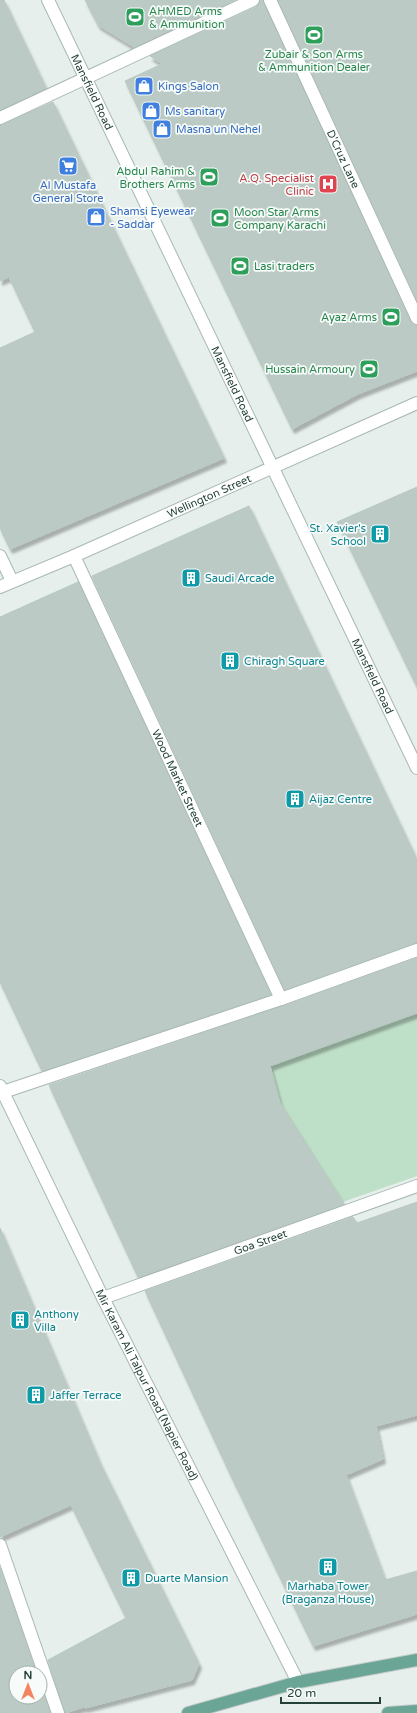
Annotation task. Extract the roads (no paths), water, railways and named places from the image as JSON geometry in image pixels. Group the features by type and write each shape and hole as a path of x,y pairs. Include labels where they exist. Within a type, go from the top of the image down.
{"main road":[{"path":"188,1713 298,1682 417,1660"},
{"path":"388,1713 417,1711"}],"street":[{"name":"Mansfield Road","path":"48,0 417,768"},
{"path":"0,118 253,0"},
{"name":"D'Cruz Lane","path":"270,0 417,318"},
{"name":"Wellington Street","path":"0,587 74,556 417,403"},
{"path":"0,556 12,581"},
{"name":"Wood Market Street","path":"74,556 281,999"},
{"path":"2,1089 281,999 417,950"},
{"name":"Mir Karam Ali Talpur Road (Napier Road)","path":"2,1089 103,1298 298,1682"},
{"name":"Goa Street","path":"103,1298 417,1186"},
{"path":"0,1545 58,1713"}],"place":[{"name":"AHMED Arms & Ammunition","path":"135,17"},
{"name":"Zubair & Son Arms & Ammunition Dealer","path":"314,35"},
{"name":"Kings Salon","path":"144,86"},
{"name":"Ms sanitary","path":"151,111"},
{"name":"Masna un Nehel","path":"162,129"},
{"name":"Al Mustafa General Store","path":"68,166"},
{"name":"Abdul Rahim & Brothers Arms","path":"209,177"},
{"name":"A.Q. Specialist Clinic","path":"328,184"},
{"name":"Shamsi Eyewear - Saddar","path":"96,217"},
{"name":"Moon Star Arms Company Karachi","path":"220,218"},
{"name":"Lasi traders","path":"240,266"},
{"name":"Ayaz Arms","path":"391,317"},
{"name":"Hussain Armoury","path":"369,369"},
{"name":"St. Xavier's School","path":"380,534"},
{"name":"Saudi Arcade","path":"191,578"},
{"name":"Chiragh Square","path":"230,661"},
{"name":"Aijaz Centre","path":"295,799"},
{"name":"Anthony Villa","path":"20,1320"},
{"name":"Jaffer Terrace","path":"36,1395"},
{"name":"Marhaba Tower (Braganza House)","path":"328,1567"},
{"name":"Duarte Mansion","path":"131,1578"}]}
